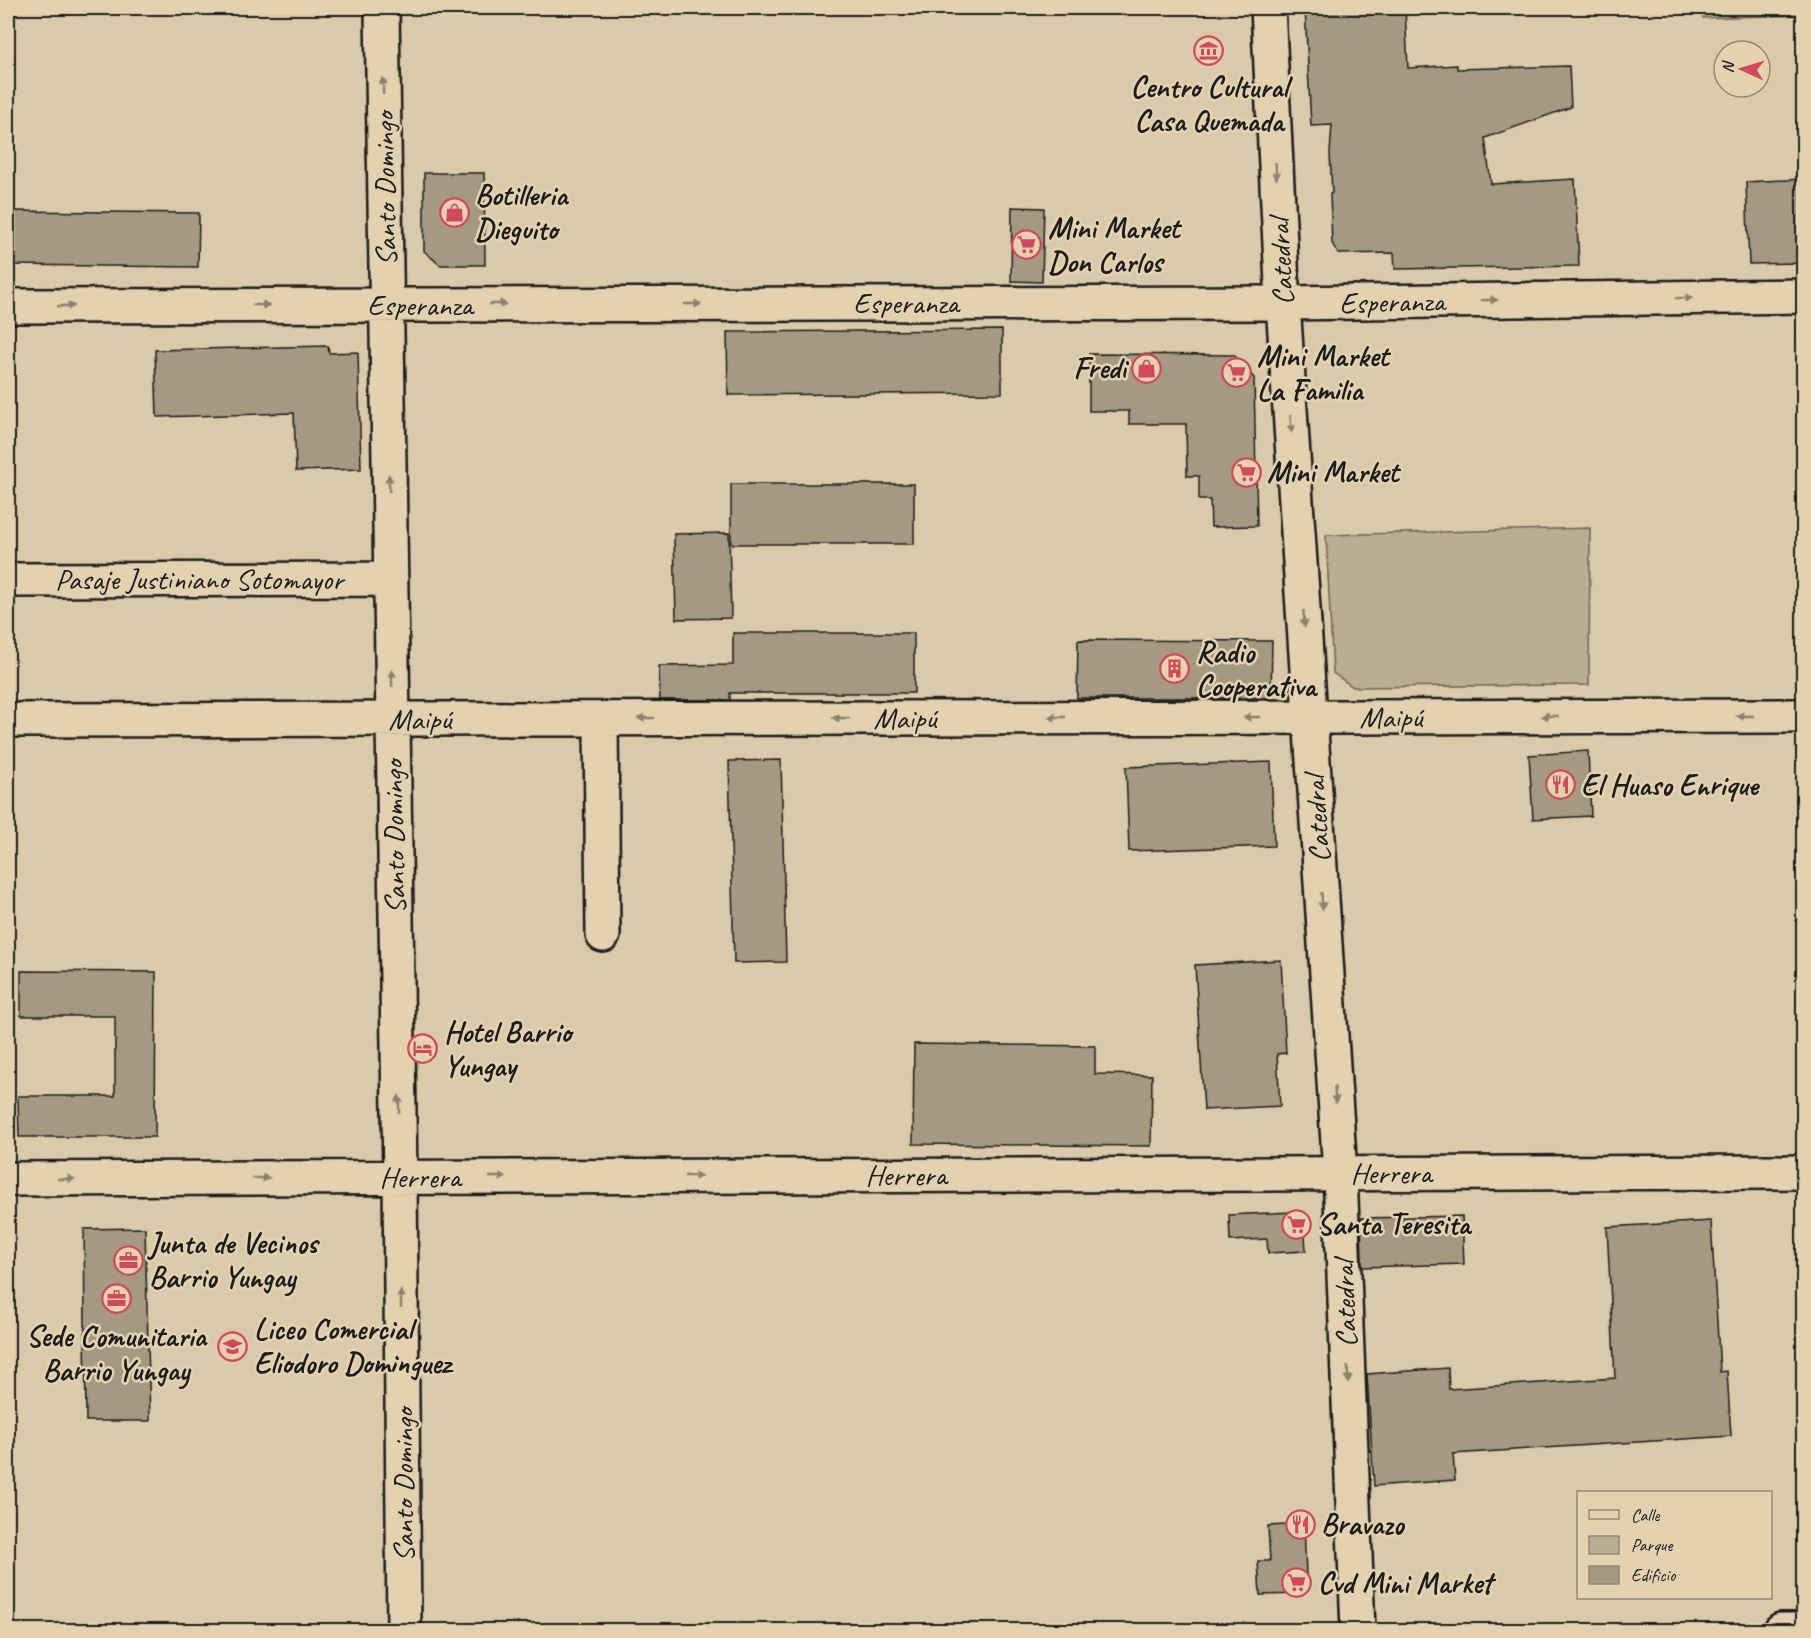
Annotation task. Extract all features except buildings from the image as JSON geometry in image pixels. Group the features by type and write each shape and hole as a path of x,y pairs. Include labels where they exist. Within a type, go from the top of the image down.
{"street":[{"name":"Santo Domingo","path":"382,8 400,1177 404,1630"},
{"name":"Catedral","path":"1268,8 1283,303 1340,1173 1358,1630"},
{"name":"Esperanza","path":"8,306 1283,303 1803,296"},
{"name":"Pasaje Justiniano Sotomayor","path":"8,580 391,579"},
{"name":"Maipú","path":"8,720 1803,716"},
{"path":"601,719 603,935"},
{"name":"Herrera","path":"8,1179 1803,1172"},
{"path":"1781,1630 1803,1630"}],"green space":[{"path":"1703,8 1803,8 1803,15 1703,18"},
{"path":"1798,324 1803,324 1803,421 1800,421"},
{"path":"1590,528 1589,685 1353,687 1333,673 1326,535"}],"place":[{"name":"Centro Cultural Casa Quemada","path":"1209,50"},
{"name":"Botilleria Dieguito","path":"454,212"},
{"name":"Mini Market Don Carlos","path":"1027,245"},
{"name":"Fredi","path":"1147,368"},
{"name":"Mini Market La Familia","path":"1236,373"},
{"name":"Mini Market","path":"1246,472"},
{"name":"Radio Cooperativa","path":"1175,669"},
{"name":"El Huaso Enrique","path":"1560,785"},
{"name":"Hotel Barrio Yungay","path":"423,1049"},
{"name":"Santa Teresita","path":"1296,1224"},
{"name":"Junta de Vecinos Barrio Yungay","path":"128,1260"},
{"name":"Sede Comunitaria Barrio Yungay","path":"116,1299"},
{"name":"Liceo Comercial Eliodoro Dominguez","path":"233,1346"},
{"name":"Bravazo","path":"1300,1524"},
{"name":"Cvd Mini Market","path":"1297,1583"}]}
